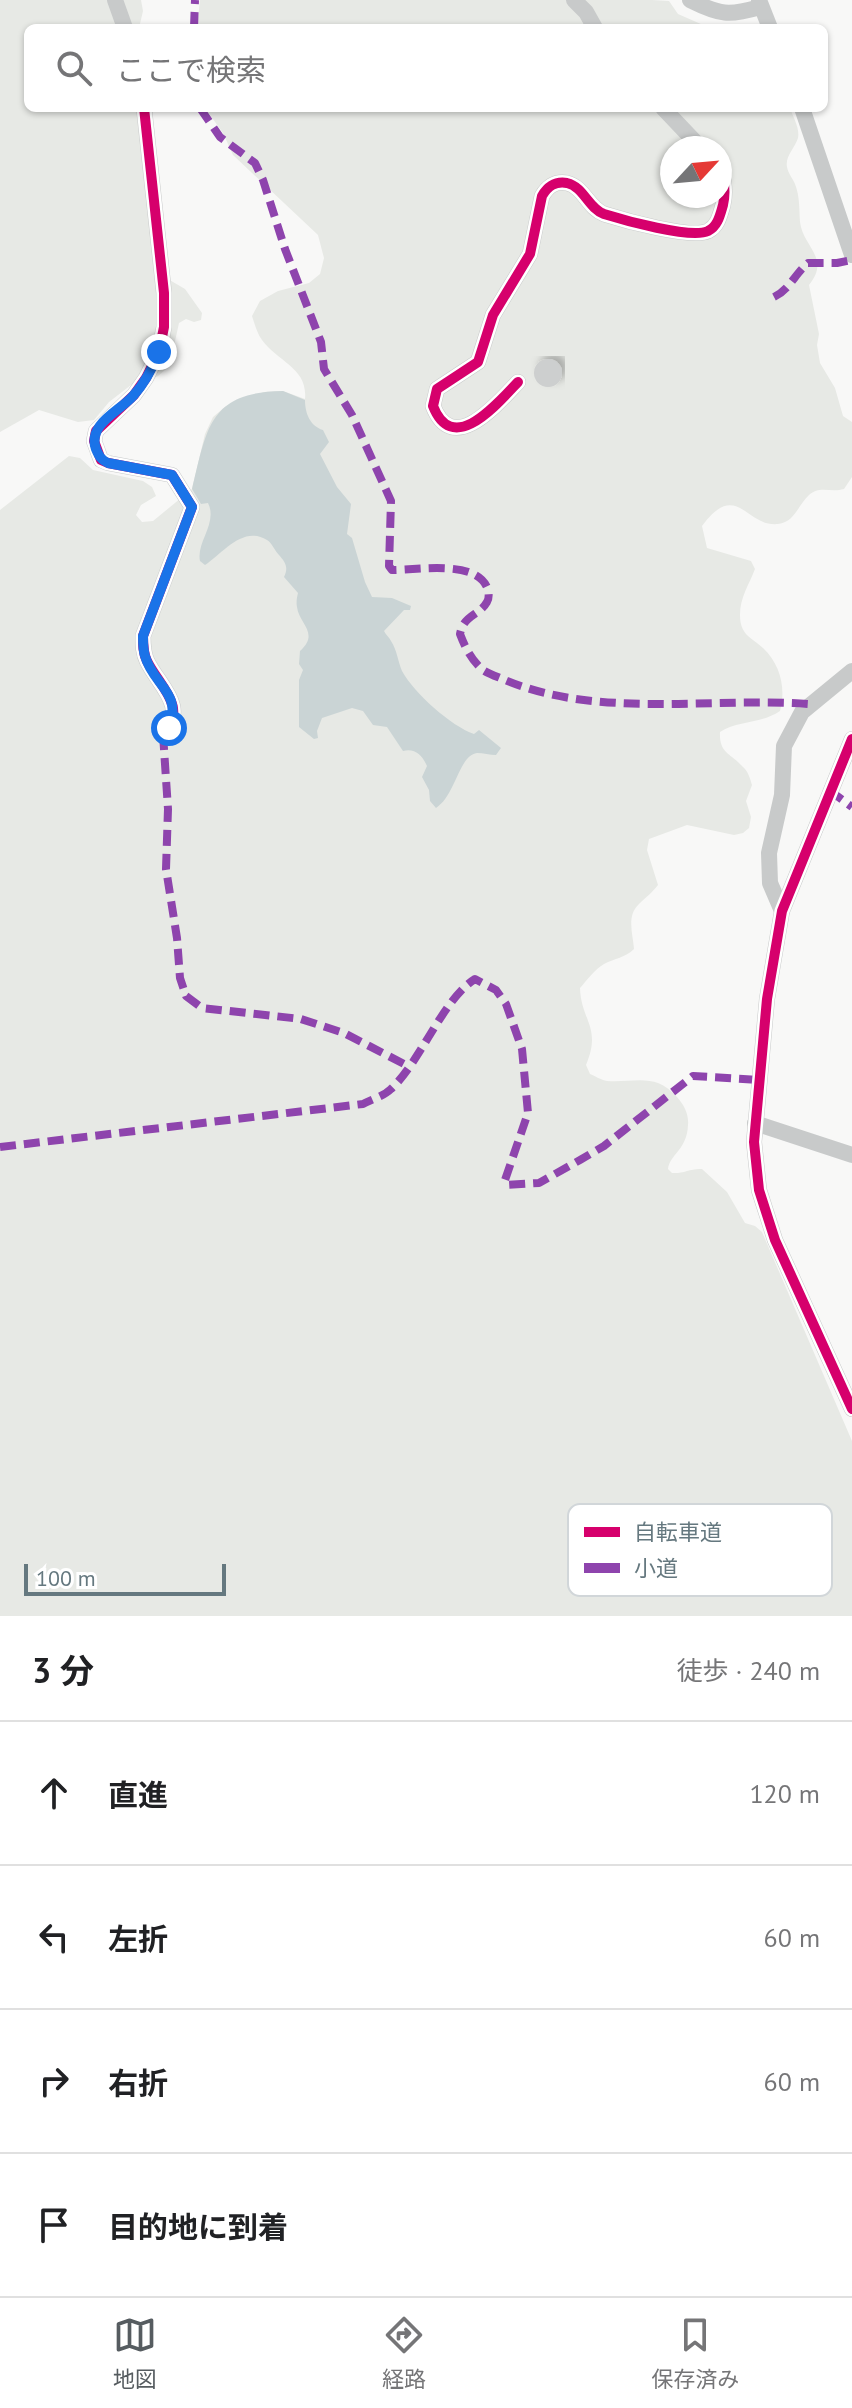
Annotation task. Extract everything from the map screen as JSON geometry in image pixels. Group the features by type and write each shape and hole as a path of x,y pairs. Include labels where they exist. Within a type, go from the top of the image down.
{"street":[{"path":"115,0 124,24"},
{"path":"574,0 593,24"},
{"path":"690,0 721,14 755,6"},
{"path":"713,0 755,6 767,24"},
{"path":"144,112 164,293 162,341 146,378 134,395 101,424 94,441 101,460 172,475 192,507 143,636 145,658 175,711 169,728 163,734"},
{"path":"667,112 690,136"},
{"path":"803,112 851,250"},
{"path":"518,382 467,426 449,427 442,422 433,406 437,389 478,362 493,315 530,254 542,196 546,190 557,183 572,184 600,212 685,232 708,231 719,220 721,208"},
{"path":"782,911 770,883 769,853 782,795 784,746 802,712 852,671"},
{"path":"852,739 782,911 767,999 755,1123 756,1167 764,1211 852,1409"},
{"path":"755,1123 852,1155"}],"shaded area":[{"path":"0,0 141,0 143,11 140,24 24,24 24,112 141,112 161,275 185,289 202,313 201,320 194,322 186,319 179,323 166,369 143,383 131,385 109,402 94,420 78,422 39,410 0,432"},
{"path":"200,0 652,0 669,1 678,14 701,24 197,24"},
{"path":"208,112 792,112 797,126 797,142 787,159 787,167 798,194 802,231 817,260 815,276 809,285 819,334 820,363 835,388 843,416 852,422 852,477 844,489 813,492 784,523 767,523 741,508 724,506 702,526 707,548 751,561 755,569 745,591 740,622 744,631 763,648 778,670 782,686 780,711 720,732 723,749 744,768 752,785 746,801 751,817 749,828 734,835 687,825 649,839 647,850 658,885 633,914 634,949 601,966 580,988 591,1033 586,1065 590,1074 607,1081 653,1081 669,1089 684,1106 688,1121 685,1140 668,1169 676,1173 702,1169 727,1192 745,1223 762,1232 852,1441 852,1616 0,1616 0,510 69,456 80,458 93,470 143,481 152,487 156,496 141,505 136,515 142,522 153,521 192,489 205,434 213,417 226,406 264,392 283,391 305,399 302,380 262,340 252,316 260,301 278,291 309,283 320,274 324,258 318,235 233,155 223,133"},
{"path":"283,391 305,400 309,418 323,430 329,442 320,454 337,487 351,504 347,534 352,538 372,597 392,598 411,606 384,631 393,645 402,671 415,689 444,716 474,734 479,730 501,748 496,755 471,755 443,802 436,808 430,801 429,790 422,777 427,766 423,759 418,753 403,751 387,727 373,725 363,711 352,708 322,718 318,738 314,739 299,727 299,680 303,670 299,664 300,651 306,645 308,634 299,613 298,593 284,577 286,565 270,543 258,536 242,538 205,565 200,561 210,510 208,503 201,504 192,489 208,431 226,406 240,398"}],"building":[{"path":"548,359 558,363 562,373 558,383 548,387 538,383 534,373 538,363"}],"marked path":[{"path":"194,24 195,0"},
{"path":"203,112 220,137 255,163 263,180 285,249 321,342 324,369 352,415 391,501 389,566 392,570 461,570 482,580 488,590 487,602 468,619 460,634 469,653 483,670 541,692 616,703 809,704"},
{"path":"774,297 808,263 852,260"},
{"path":"163,734 168,809 166,869 180,978 186,996 202,1008 301,1019 344,1033 408,1066"},
{"path":"829,790 852,807"},
{"path":"0,1147 363,1104 381,1096 402,1077 442,1015 463,988 475,979 496,990 506,1004 522,1049 528,1113 505,1180 507,1185 539,1183 604,1146 693,1076 759,1080"}],"cycle path":[{"path":"144,112 164,293 164,327 159,352 146,378 134,395 96,431 94,441 101,460 172,475 192,507 143,636 146,658 173,706 170,724 163,734"},
{"path":"518,382 487,413 463,427 452,427 442,421 433,406 437,389 478,362 493,315 530,254 542,196 547,189 555,184 567,183 578,189 604,214 687,233 711,229 722,208"},
{"path":"852,739 782,911 767,999 754,1142 759,1190 775,1240 852,1409"}],"route":[{"path":"159,352 134,395 107,418 96,431 94,441 101,460 172,475 192,507 146,621 143,636 145,658 175,711 169,728"}]}
